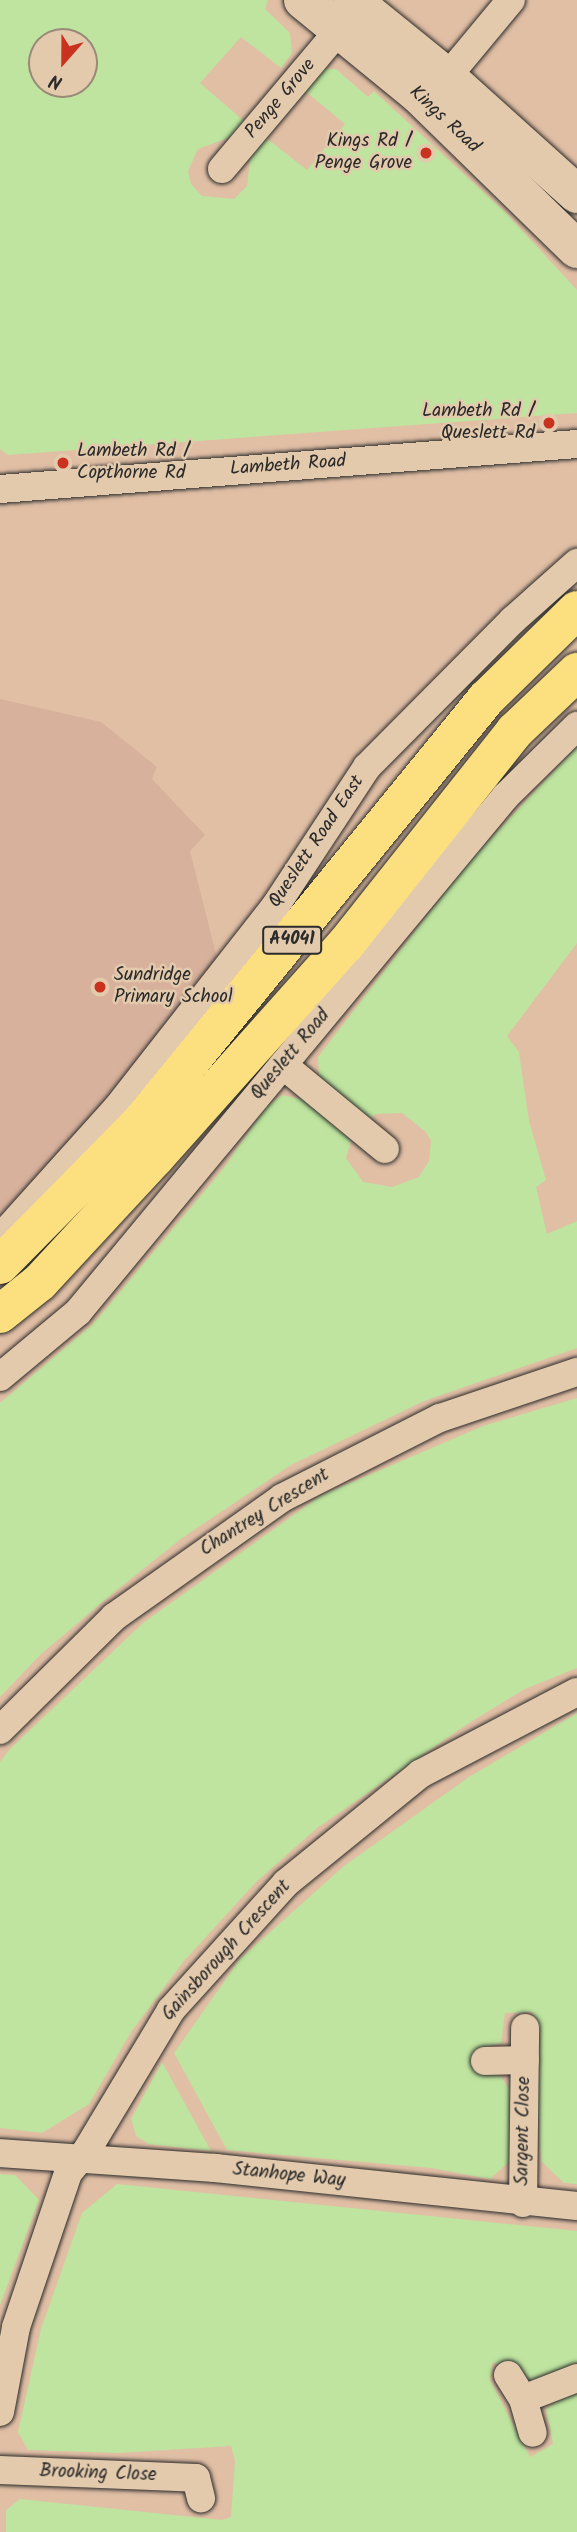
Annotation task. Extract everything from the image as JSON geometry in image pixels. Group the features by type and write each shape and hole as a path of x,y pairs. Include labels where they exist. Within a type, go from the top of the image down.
{"highway":[{"name":"Queslett Road East","path":"0,1265 141,1122 486,699 577,610"},
{"name":"A4041","path":"0,1314 40,1282 155,1158 346,944 515,731 577,671"}],"main road":[{"name":"Kings Road","path":"303,0 346,15 447,77 577,194"},
{"name":"Kings Road","path":"346,15 418,94 577,250"}],"street":[{"path":"447,77 511,0"},
{"name":"Penge Grove","path":"222,169 346,15"},
{"name":"Lambeth Road","path":"0,488 577,444"},
{"name":"Queslett Road East","path":"0,1238 117,1108 268,916 367,767 513,620 577,563"},
{"name":"Queslett Road","path":"0,1377 78,1312 506,796 577,726"},
{"path":"283,1065 385,1149"},
{"name":"Chantrey Crescent","path":"0,1730 114,1617 282,1498 440,1418 577,1372"},
{"name":"Gainsborough Crescent","path":"0,2412 16,2327 68,2173 87,2150 171,2010 286,1883 420,1774 577,1692"},
{"name":"Sargent Close","path":"523,2203 525,2028"},
{"name":"Sargent Close","path":"485,2061 525,2060"},
{"name":"Stanhope Way","path":"0,2153 76,2161 215,2168 523,2203 577,2206"},
{"path":"508,2375 523,2399 533,2433"},
{"path":"523,2399 577,2378"},
{"name":"Brooking Close","path":"0,2470 199,2480"}],"shaded area":[{"name":"Sundridge Primary School","path":"0,699 101,722 157,767 152,779 205,835 190,851 217,958 181,1017 0,1221"}],"green space":[{"path":"0,0 268,0 265,9 290,33 292,53 281,68 241,37 200,83 246,123 231,137 198,149 188,171 191,184 202,196 234,199 247,186 250,159 265,137 307,170 345,124 304,90 321,69 336,69 368,97 374,91 505,212 577,290 577,413 8,455 0,449"},
{"path":"577,747 577,943 507,1036 519,1052 529,1121 546,1180 536,1187 547,1234 577,1221 577,1348 424,1401 291,1465 182,1538 40,1655 0,1697 0,1403 93,1324 223,1169 267,1106 282,1095 313,1102 352,1137 346,1158 363,1182 392,1187 419,1177 429,1161 431,1141 426,1132 402,1113 376,1114 368,1121 319,1077 318,1057 469,861"},
{"path":"577,1398 577,1668 525,1689 469,1723 317,1828 256,1882 183,1962 131,2032 89,2104 42,2133 0,2128 0,1762 9,1750 143,1623 320,1496 483,1426"},
{"path":"577,1713 577,2184 564,2183 541,2161 533,2012 505,2013 501,2043 481,2048 480,2074 499,2074 513,2094 514,2157 490,2179 431,2168 227,2150 174,2053 240,1959 344,1866 469,1777"},
{"path":"162,2062 211,2151 149,2144 136,2136 131,2119"},
{"path":"0,2174 15,2175 39,2200 0,2305"},
{"path":"117,2184 577,2231 577,2363 532,2383 493,2362 490,2380 530,2457 553,2444 546,2409 577,2387 577,2532 6,2532 6,2510 20,2499 222,2520 231,2517 235,2461 231,2446 118,2453 28,2450 18,2432 41,2329 82,2213"}],"place":[{"name":"Kings Rd / Penge Grove","path":"426,153"},
{"name":"Lambeth Rd / Queslett Rd","path":"549,423"},
{"name":"Lambeth Rd / Copthorne Rd","path":"63,463"},
{"name":"Sundridge Primary School","path":"100,987"}]}
